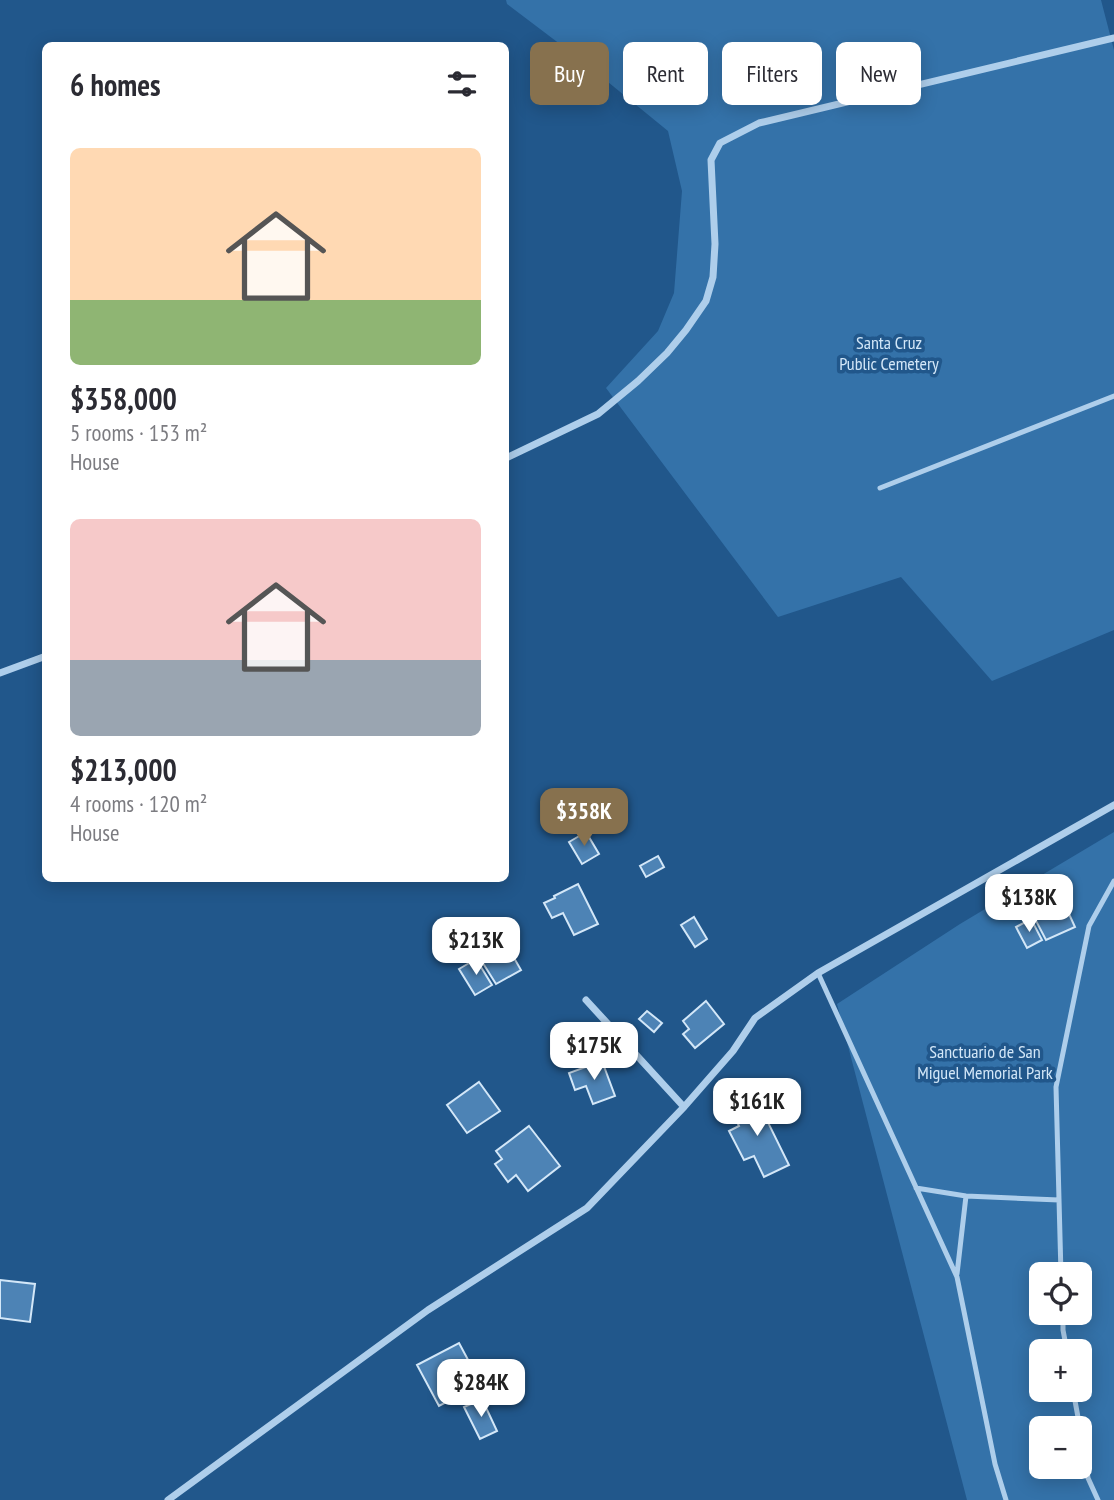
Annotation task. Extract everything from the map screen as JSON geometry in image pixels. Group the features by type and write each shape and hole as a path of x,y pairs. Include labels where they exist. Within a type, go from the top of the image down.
{"street":[{"path":"509,457 597,414 667,353 706,301 713,277 715,244 711,160 720,144 759,123 1114,38"},
{"path":"0,673 42,657"},
{"path":"168,1500 428,1310 587,1208 684,1107 733,1051 755,1018 818,973 1114,805"},
{"path":"586,1000 684,1107"}],"lane":[{"path":"880,488 1114,396"},
{"path":"1062,1262 1056,1087 1089,926 1114,881"},
{"path":"818,973 957,1277 995,1464 1006,1500"},
{"path":"916,1188 966,1196 1059,1200"},
{"path":"957,1277 966,1196"},
{"path":"1088,1479 1098,1500"}],"green space":[{"name":"Santa Cruz Public Cemetery","path":"506,0 1101,0 1114,50 1114,630 992,681 901,577 778,617 606,388 658,331 674,293 682,191 668,131 636,105 708,105 708,42 623,42 623,94 609,83 609,42 557,42 507,4"},
{"name":"Sanctuario de San Miguel Memorial Park","path":"1114,832 1114,1500 967,1500 837,1004 960,924"}],"building":[{"path":"586,832 599,854 582,864 569,842"},
{"path":"658,856 664,867 646,877 640,866"},
{"path":"578,884 598,924 574,935 563,913 552,918 544,903"},
{"path":"1063,901 1075,927 1046,940 1033,915"},
{"path":"694,917 707,939 695,947 681,925"},
{"path":"1031,919 1042,940 1027,948 1016,927"},
{"path":"502,937 521,970 496,984 476,952"},
{"path":"476,959 492,985 475,995 459,969"},
{"path":"706,1001 724,1024 695,1048 683,1034 689,1029 683,1021"},
{"path":"647,1011 662,1023 654,1032 639,1019"},
{"path":"602,1061 615,1096 593,1104 586,1086 575,1090 569,1073"},
{"path":"479,1082 500,1111 467,1133 447,1105"},
{"path":"756,1098 789,1165 764,1177 754,1156 744,1160 729,1131 739,1126 732,1110"},
{"path":"529,1126 560,1166 528,1191 516,1175 508,1182 495,1164 502,1159 496,1151"},
{"path":"0,1280 35,1284 30,1322 0,1318"},
{"path":"459,1343 481,1384 439,1406 417,1365"},
{"path":"482,1399 497,1431 480,1439 464,1407"}]}
